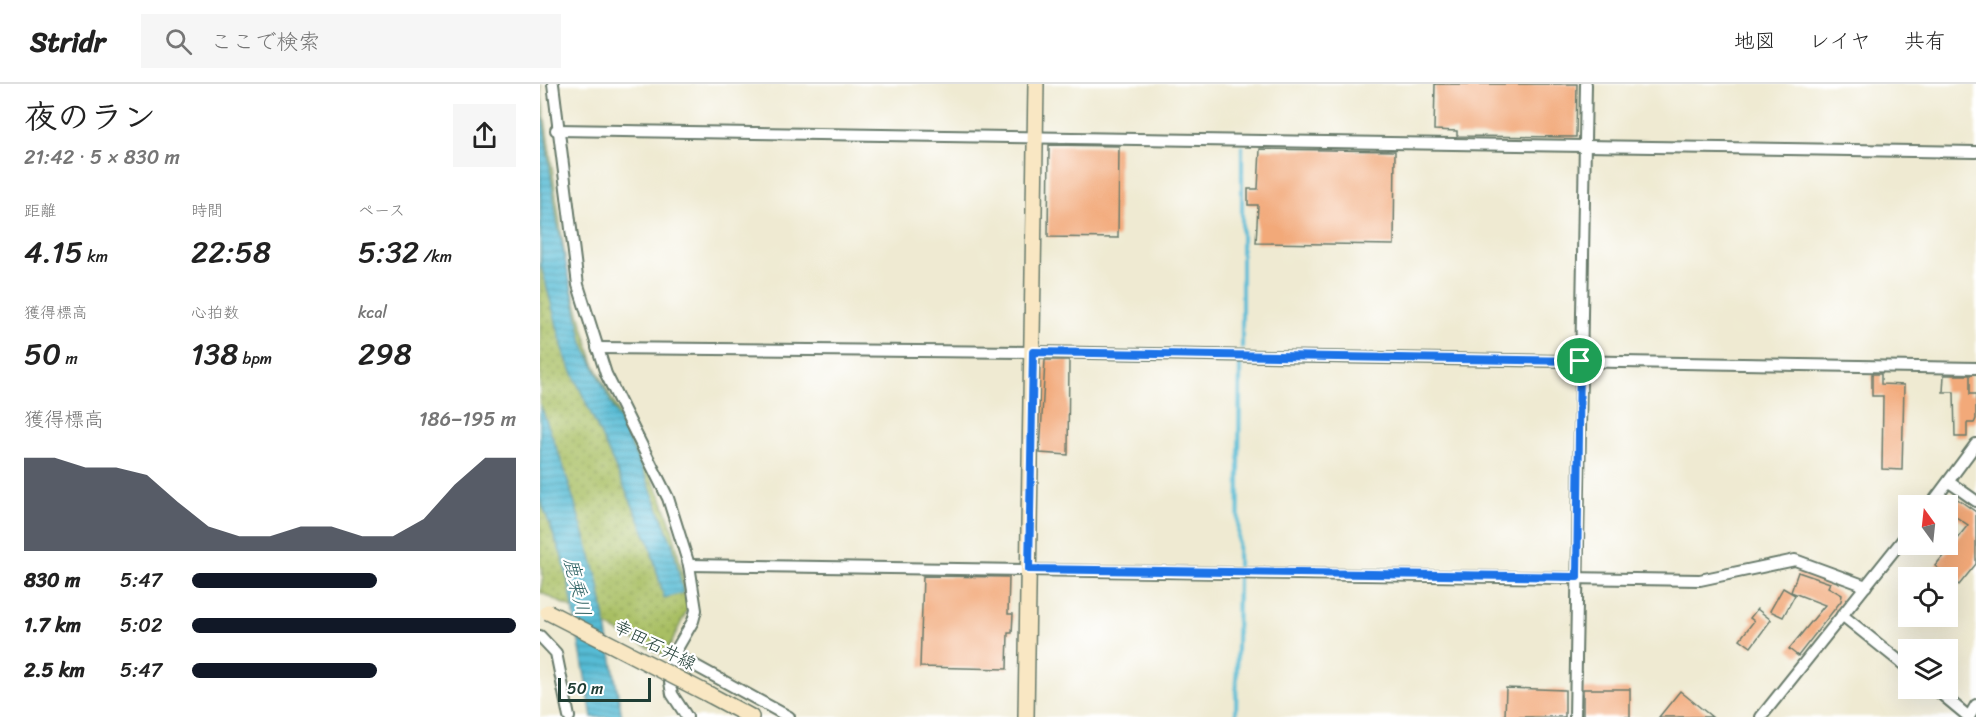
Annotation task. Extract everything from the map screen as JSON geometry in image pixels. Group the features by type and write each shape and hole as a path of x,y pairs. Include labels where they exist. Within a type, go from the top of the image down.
{"street":[{"path":"553,84 556,130 573,263 597,348 615,393 668,498 689,565 696,610 693,621 674,654 670,682 672,694 687,717"},
{"path":"1026,717 1036,84"},
{"path":"1575,717 1586,84"},
{"path":"556,130 1976,152"},
{"path":"597,348 1033,352 1976,368"},
{"path":"1939,495 1976,444"},
{"path":"1949,482 1976,501"},
{"path":"1761,717 1898,546"},
{"path":"689,565 1700,580 1795,560 1866,586"},
{"name":"幸田石井線","path":"544,610 751,717"},
{"path":"1842,615 1898,660"},
{"path":"540,636 556,653 569,717"},
{"path":"674,654 789,717"},
{"path":"1947,699 1969,717 1976,705"}],"green space":[{"path":"540,84 567,271 593,361 662,499 672,527 686,588 688,608 665,656 540,592 543,576 540,564"}],"water":[{"path":"540,97 557,221 583,343 647,480 673,546 683,593 664,598 649,542 565,356 541,265"},
{"name":"鹿乗川","path":"540,404 563,465 598,580 622,717 592,717 569,584 562,557 540,499"}],"building":[{"path":"1435,84 1577,84 1576,137 1457,136 1457,131 1434,130"},
{"path":"1049,145 1119,146 1118,238 1048,237"},
{"path":"1260,149 1395,151 1394,245 1256,243 1258,205 1248,205 1248,189 1258,189"},
{"path":"1045,360 1069,360 1068,455 1040,453"},
{"path":"1872,374 1881,374 1881,384 1904,385 1902,470 1882,469 1883,396 1872,396"},
{"path":"1944,375 1970,375 1970,394 1976,394 1976,419 1974,423 1967,423 1967,437 1955,437 1954,392 1943,392"},
{"path":"1958,499 1976,512 1976,564 1959,585 1958,567 1935,566 1944,555 1958,555 1958,537 1968,525 1958,518"},
{"path":"1798,572 1830,583 1828,587 1842,595 1841,601 1798,656 1789,649 1825,605 1791,592"},
{"path":"923,576 1009,577 1008,614 1013,614 1012,633 1008,633 1007,669 920,667"},
{"path":"1783,588 1795,595 1783,617 1770,611"},
{"path":"1757,609 1771,620 1751,647 1740,639 1754,621 1750,618"},
{"path":"1506,688 1565,690 1565,717 1505,717"},
{"path":"1583,689 1630,689 1630,717 1583,717"},
{"path":"1680,691 1712,717 1659,717"}],"waterway":[{"path":"1242,147 1242,347"},
{"path":"1238,566 1240,364"},
{"path":"1236,717 1238,577"}],"route":[{"path":"1033,352 1580,361 1577,577 1029,569 1033,352"}]}
